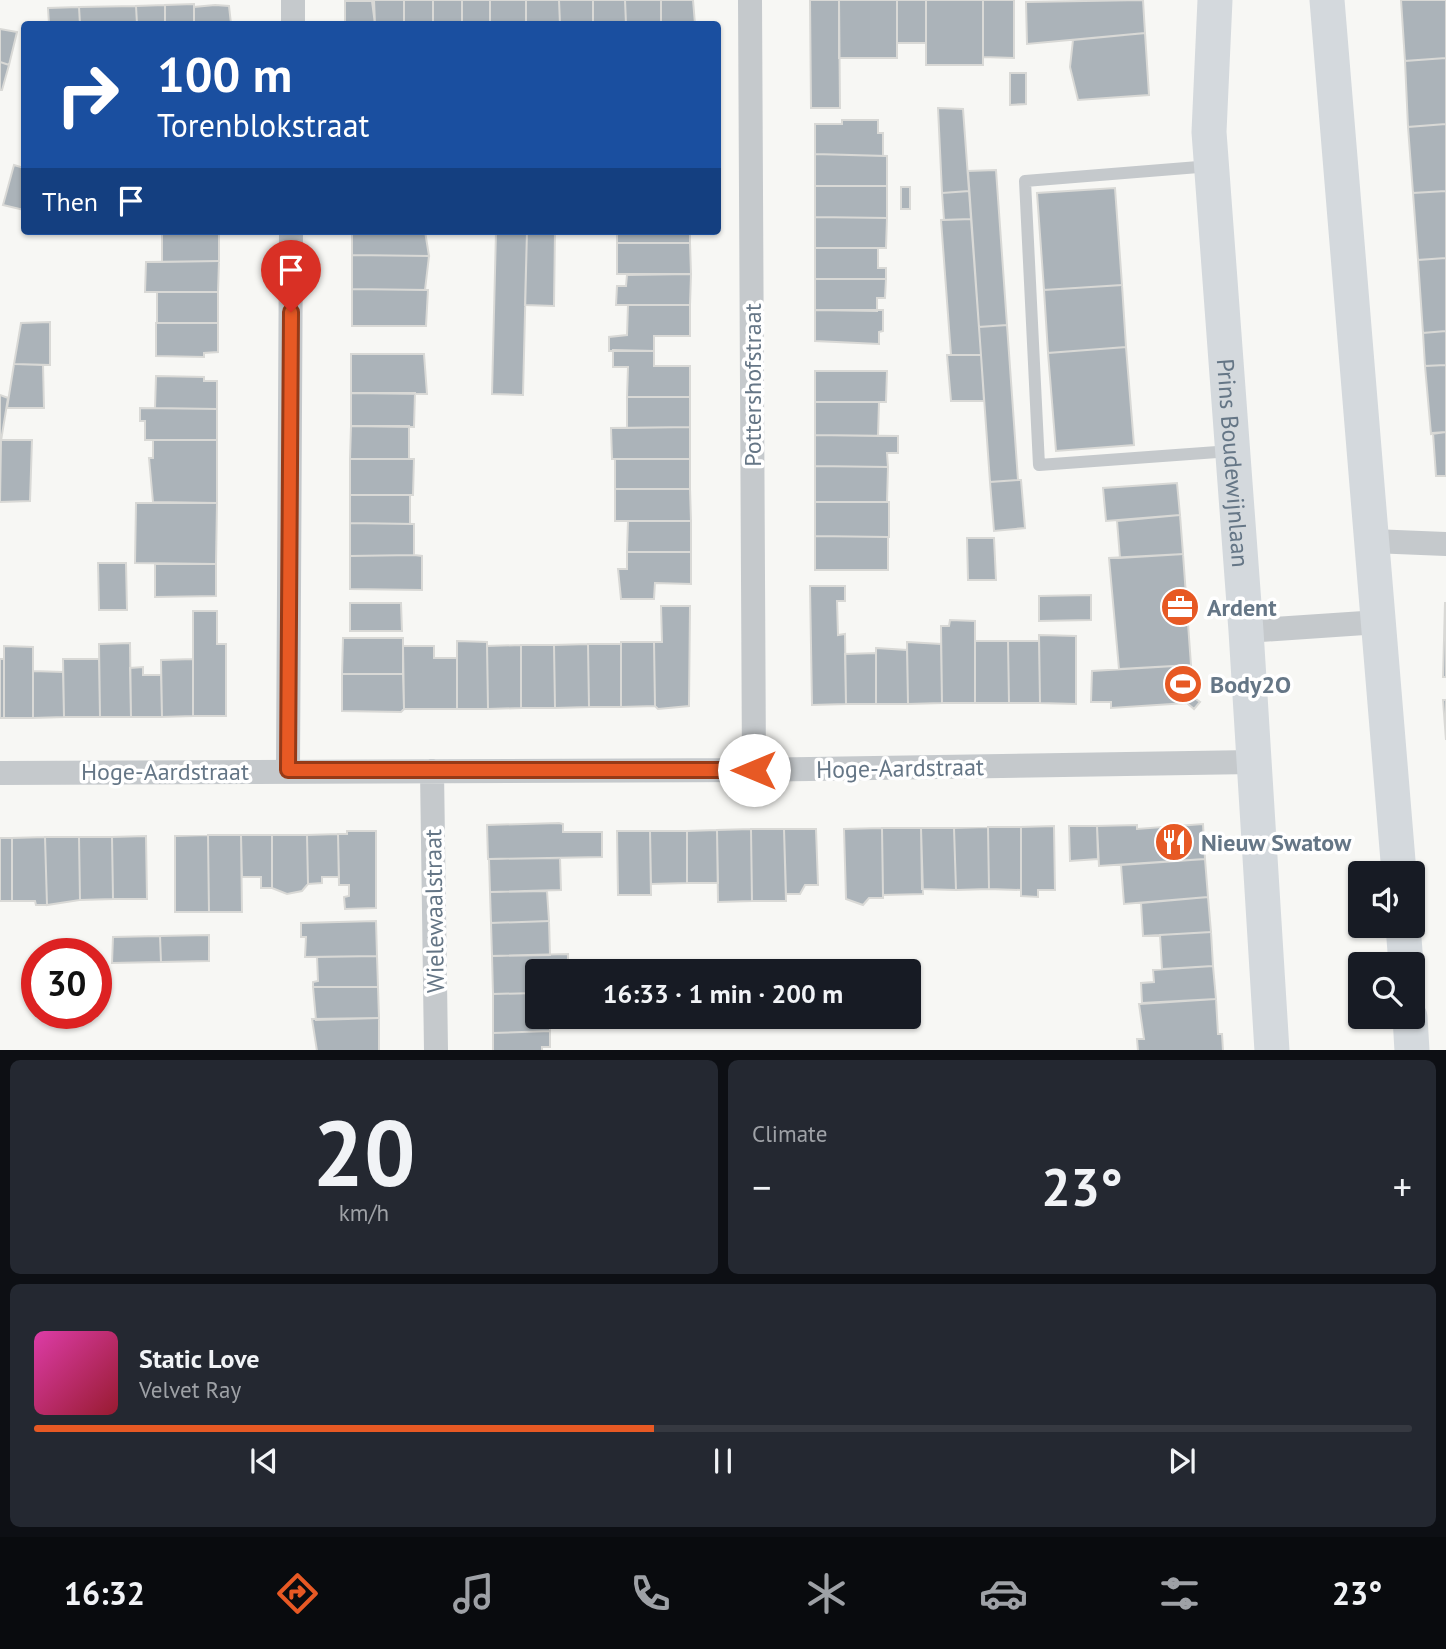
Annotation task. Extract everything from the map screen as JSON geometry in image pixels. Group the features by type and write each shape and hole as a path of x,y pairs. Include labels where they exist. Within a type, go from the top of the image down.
{"main road":[{"name":"Prins Boudewijnlaan","path":"1215,0 1209,132 1246,631 1272,1050"},
{"path":"1332,9 1398,861"},
{"path":"1411,1029 1412,1050"}],"street":[{"path":"293,0 293,21"},
{"name":"Pottershofstraat","path":"750,0 754,770"},
{"path":"288,770 291,235"},
{"path":"1372,541 1446,544"},
{"path":"1246,631 1379,622"},
{"name":"Hoge-Aardstraat","path":"0,773 754,770 1253,762"},
{"name":"Wielewaalstraat","path":"432,771 436,1050"}],"lane":[{"path":"1211,166 1025,181 1039,465 1231,451"}],"building":[{"path":"374,0 404,0 404,21 375,21"},
{"path":"404,0 433,0 433,21 404,21"},
{"path":"433,0 462,0 462,21 433,21"},
{"path":"462,0 490,0 490,21 462,21"},
{"path":"490,0 526,0 526,21 490,21"},
{"path":"526,0 559,0 560,21 526,21"},
{"path":"559,0 593,0 593,21 560,21"},
{"path":"593,0 625,0 626,21 593,21"},
{"path":"625,0 661,0 661,21 626,21"},
{"path":"661,0 693,0 695,21 661,21"},
{"path":"810,0 839,0 840,108 811,108"},
{"path":"839,0 897,0 897,58 839,58"},
{"path":"897,0 926,0 926,43 897,43"},
{"path":"926,0 983,0 983,65 926,65"},
{"path":"983,0 1014,0 1014,58 983,57"},
{"path":"1143,0 1145,33 1027,44 1026,2"},
{"path":"1401,0 1446,0 1446,58 1405,61"},
{"path":"345,1 372,1 375,21 345,21"},
{"path":"194,4 194,21 165,21 165,5"},
{"path":"165,5 165,21 137,21 136,6"},
{"path":"136,6 137,21 80,21 79,7"},
{"path":"229,6 231,21 194,21 194,7"},
{"path":"79,7 80,21 49,21 48,8"},
{"path":"0,29 17,32 9,65 0,62"},
{"path":"1145,33 1149,95 1078,100 1070,67 1073,40"},
{"path":"1446,58 1446,124 1408,127 1405,61"},
{"path":"0,62 9,65 2,90 0,90"},
{"path":"1010,73 1026,73 1026,104 1010,105"},
{"path":"938,108 963,109 969,191 942,193"},
{"path":"842,120 878,120 878,133 883,133 883,156 815,154 815,124 842,124"},
{"path":"1446,124 1446,191 1413,193 1408,127"},
{"path":"815,154 887,156 887,186 815,186"},
{"path":"14,165 21,167 21,209 3,205"},
{"path":"996,170 1007,325 979,327 968,171"},
{"path":"815,186 887,186 887,218 815,217"},
{"path":"901,187 910,187 910,209 901,209"},
{"path":"1115,188 1122,285 1044,290 1037,193"},
{"path":"969,191 971,219 944,220 942,193"},
{"path":"1446,191 1446,258 1418,260 1413,193"},
{"path":"815,217 887,218 886,248 815,248"},
{"path":"971,219 981,355 951,355 941,220"},
{"path":"162,235 219,235 219,261 162,262"},
{"path":"352,235 426,235 429,256 352,255"},
{"path":"496,235 527,235 523,395 492,394"},
{"path":"527,235 555,235 554,306 525,305"},
{"path":"617,235 690,235 690,243 617,243"},
{"path":"617,243 690,243 691,274 617,274"},
{"path":"815,248 878,248 878,268 886,268 886,279 815,279"},
{"path":"352,255 429,256 425,290 352,289"},
{"path":"1446,258 1446,331 1423,333 1418,260"},
{"path":"219,261 218,292 145,292 146,262"},
{"path":"691,274 690,305 616,305 617,286 626,286 627,275"},
{"path":"815,279 886,279 885,298 877,298 877,311 815,310"},
{"path":"1122,285 1126,347 1048,353 1044,290"},
{"path":"352,289 428,290 426,326 352,326"},
{"path":"157,292 218,292 218,323 157,323"},
{"path":"628,305 690,305 690,336 654,336 654,351 609,351 609,337 627,335"},
{"path":"815,310 883,310 883,331 879,332 879,344 815,341"},
{"path":"50,322 50,365 14,364 21,323"},
{"path":"156,323 218,323 218,352 204,353 204,357 156,356"},
{"path":"1007,325 1018,480 990,482 979,327"},
{"path":"1446,331 1446,365 1425,366 1423,333"},
{"path":"1126,347 1134,445 1056,451 1048,353"},
{"path":"613,350 654,351 654,366 690,366 690,397 627,397 628,367 613,367"},
{"path":"351,354 424,354 427,394 351,393"},
{"path":"947,355 981,355 984,401 951,401"},
{"path":"14,364 43,365 44,408 7,408"},
{"path":"1446,365 1446,432 1431,434 1425,366"},
{"path":"815,371 887,371 886,402 815,402"},
{"path":"156,376 204,377 204,381 217,381 217,409 155,408"},
{"path":"351,393 415,393 414,427 351,426"},
{"path":"0,395 8,398 0,447"},
{"path":"627,397 690,397 690,427 627,428"},
{"path":"815,402 879,402 878,436 815,435"},
{"path":"140,408 217,409 217,440 145,440 145,421 140,421"},
{"path":"351,426 409,426 409,459 350,459"},
{"path":"690,427 690,459 612,459 611,428"},
{"path":"1446,432 1446,476 1436,476 1433,433"},
{"path":"815,435 898,436 898,453 887,453 888,467 815,466"},
{"path":"1,440 32,440 30,501 0,502"},
{"path":"153,440 217,440 217,503 153,502 149,458 153,458"},
{"path":"350,459 414,459 413,495 350,495"},
{"path":"615,459 690,459 690,489 615,489"},
{"path":"815,466 888,467 887,502 815,502"},
{"path":"1021,480 1025,528 994,531 990,482"},
{"path":"1177,483 1180,515 1106,521 1103,488"},
{"path":"615,489 690,489 691,521 615,521"},
{"path":"350,495 410,495 410,524 350,523"},
{"path":"815,502 889,502 889,537 815,536"},
{"path":"136,503 217,503 216,564 135,563"},
{"path":"1180,515 1183,554 1120,558 1117,521"},
{"path":"628,521 691,521 691,552 627,552"},
{"path":"350,523 414,524 414,555 350,556"},
{"path":"815,536 888,537 888,570 815,570"},
{"path":"967,538 994,538 996,580 968,580"},
{"path":"627,552 691,552 691,584 655,583 654,599 621,599 618,569 627,569"},
{"path":"1183,554 1191,665 1119,669 1109,558"},
{"path":"350,556 422,556 422,590 350,589"},
{"path":"98,563 126,563 127,610 99,610"},
{"path":"155,564 216,564 216,596 155,597"},
{"path":"810,586 845,586 845,601 837,601 838,635 845,634 846,704 812,705"},
{"path":"1091,595 1091,620 1039,621 1039,596"},
{"path":"350,603 401,603 402,631 350,631"},
{"path":"1445,603 1446,677 1443,677"},
{"path":"661,606 690,606 689,706 658,709 655,706 654,642 662,642"},
{"path":"193,611 217,611 217,644 226,644 226,716 193,716"},
{"path":"950,620 975,621 975,703 942,703 941,626 949,626"},
{"path":"1039,635 1076,636 1076,704 1040,703"},
{"path":"343,638 403,638 403,674 342,674"},
{"path":"457,641 487,642 488,709 457,709"},
{"path":"975,641 1008,641 1009,703 975,703"},
{"path":"1008,641 1039,641 1040,703 1009,703"},
{"path":"621,642 654,642 655,706 621,707"},
{"path":"907,642 941,644 942,703 908,704"},
{"path":"130,643 131,717 100,717 99,644"},
{"path":"588,644 621,644 621,707 589,707"},
{"path":"588,644 589,707 555,708 554,645"},
{"path":"521,645 554,645 555,708 521,708"},
{"path":"521,645 521,708 488,709 487,646"},
{"path":"4,646 33,647 33,718 4,718"},
{"path":"403,646 434,646 434,658 457,658 457,709 404,709"},
{"path":"876,648 907,650 908,704 876,704"},
{"path":"876,653 876,704 846,704 845,654"},
{"path":"0,659 4,659 4,718 0,718"},
{"path":"63,659 99,659 100,717 64,717"},
{"path":"193,659 193,716 162,717 161,660"},
{"path":"1191,665 1193,697 1200,702 1194,709 1187,703 1111,708 1111,702 1091,702 1092,671"},
{"path":"143,667 143,675 161,675 162,717 131,717 130,668"},
{"path":"33,671 63,672 64,717 33,718"},
{"path":"342,674 403,674 404,709 401,712 342,711"},
{"path":"1443,700 1446,700 1446,740"},
{"path":"563,824 563,832 602,832 602,857 488,859 487,825"},
{"path":"1203,824 1205,859 1099,866 1097,826 1137,825 1137,829"},
{"path":"1054,826 1055,890 1038,890 1038,897 1021,896 1021,827"},
{"path":"1069,826 1097,826 1098,859 1070,861"},
{"path":"988,827 989,889 956,890 954,828"},
{"path":"988,827 1021,827 1021,890 989,889"},
{"path":"882,828 883,898 869,898 863,905 846,899 844,829"},
{"path":"882,828 921,828 923,894 883,895"},
{"path":"921,828 954,828 956,890 922,889"},
{"path":"751,829 752,901 718,902 717,830"},
{"path":"751,829 784,829 786,901 752,901"},
{"path":"784,829 816,829 818,885 805,885 800,894 786,894"},
{"path":"717,830 718,883 687,883 687,831"},
{"path":"347,831 376,831 376,908 345,909 344,897 349,896 349,885 339,885 338,834 347,834"},
{"path":"617,831 650,831 651,895 618,895"},
{"path":"650,831 687,831 687,883 651,884"},
{"path":"338,834 339,877 322,877 322,883 308,884 307,835"},
{"path":"208,835 209,912 175,912 175,836"},
{"path":"208,835 241,835 242,912 209,912"},
{"path":"241,835 272,835 272,888 261,888 261,877 242,877"},
{"path":"272,835 307,835 308,884 302,891 287,894 272,888"},
{"path":"146,836 147,899 113,899 112,837"},
{"path":"45,837 47,905 36,905 35,901 12,901 12,838"},
{"path":"45,837 79,837 80,900 47,905"},
{"path":"79,837 112,837 113,899 80,900"},
{"path":"0,838 12,838 12,901 0,901"},
{"path":"560,858 561,890 490,892 489,859"},
{"path":"1205,859 1208,897 1124,904 1121,865"},
{"path":"547,891 549,921 491,923 490,892"},
{"path":"1208,897 1211,932 1143,936 1141,903"},
{"path":"376,921 377,956 305,957 306,937 301,937 301,923"},
{"path":"549,921 550,955 492,956 491,923"},
{"path":"1211,932 1213,966 1162,969 1160,935"},
{"path":"209,935 209,961 161,962 160,936"},
{"path":"160,936 161,962 112,963 113,937"},
{"path":"568,954 568,959 525,959 525,993 493,994 492,956"},
{"path":"377,956 378,987 313,987 313,982 318,981 317,957"},
{"path":"1213,966 1216,999 1142,1003 1141,983 1154,982 1153,970"},
{"path":"313,987 378,987 379,1018 316,1020"},
{"path":"525,993 525,1029 550,1031 493,1033 493,994"},
{"path":"1216,999 1218,1034 1222,1034 1223,1050 1138,1050 1137,1039 1144,1039 1139,1004"},
{"path":"379,1018 379,1050 317,1050 312,1019"},
{"path":"550,1031 550,1047 542,1047 542,1050 493,1050 493,1033"}],"place":[{"name":"Ardent","path":"1180,607"},
{"name":"Body2O","path":"1183,684"},
{"name":"Nieuw Swatow","path":"1174,842"}],"route":[{"path":"291,312 288,770 754,770"}]}
